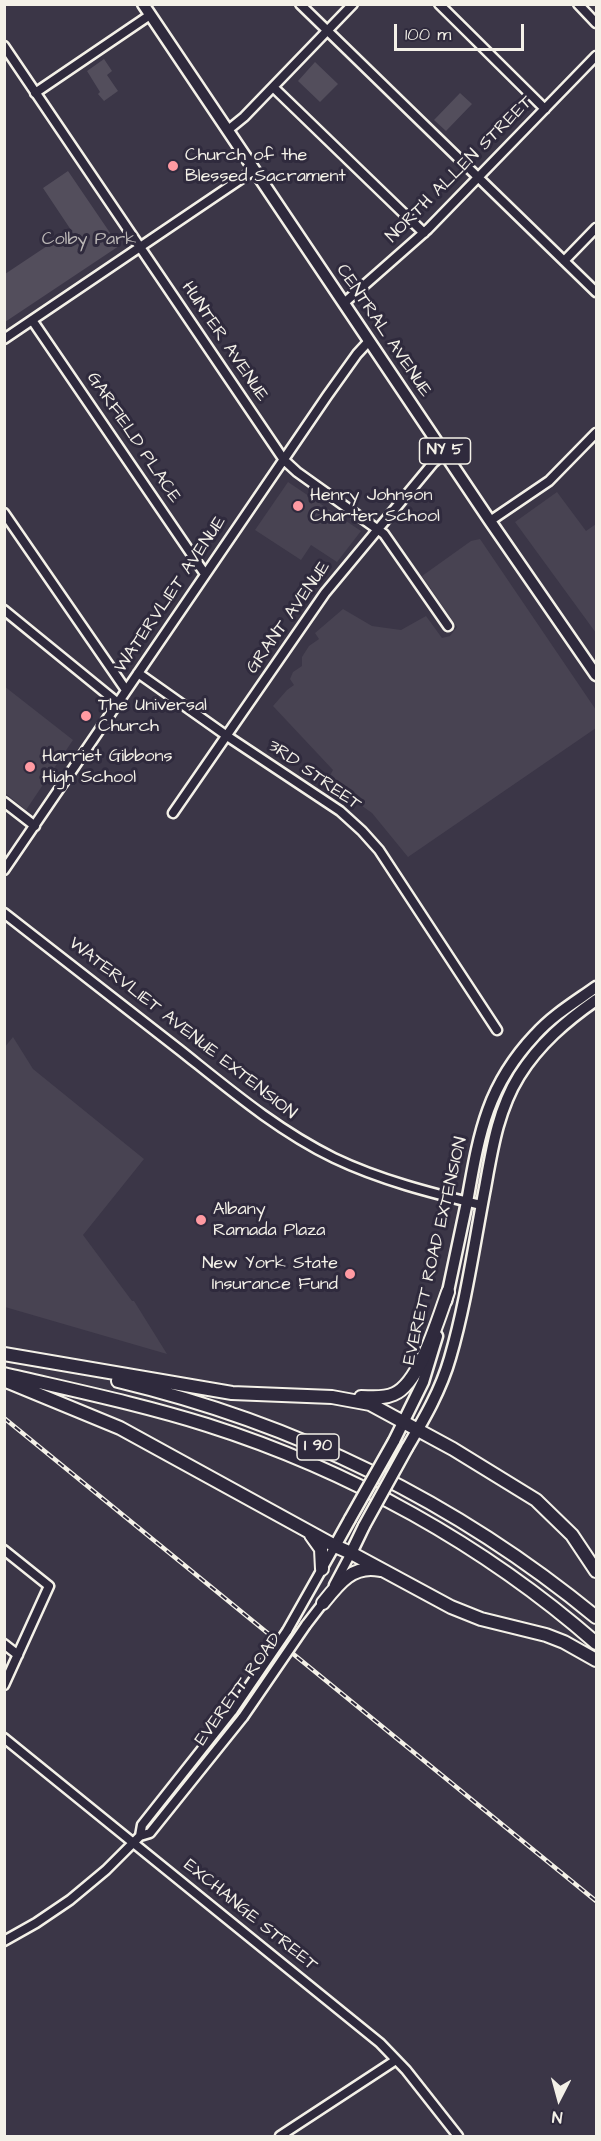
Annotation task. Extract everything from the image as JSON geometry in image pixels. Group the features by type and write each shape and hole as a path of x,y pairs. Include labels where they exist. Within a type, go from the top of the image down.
{"highway":[{"path":"4,1354 232,1393 379,1397 392,1395 410,1382 448,1292"},
{"name":"I 90","path":"4,1354 184,1398 275,1429 342,1456 409,1490 474,1528 538,1571 597,1617"},
{"name":"I 90","path":"4,1374 147,1408 208,1426 268,1447 333,1474 400,1508 463,1544 526,1587 597,1643"},
{"path":"4,1380 127,1431 308,1532 466,1613 546,1635 597,1660"},
{"path":"318,1396 359,1401 380,1408 504,1478 536,1500 572,1536 597,1571"},
{"path":"308,1532 321,1550 322,1569"},
{"path":"323,1603 340,1583 354,1572 370,1568 393,1575"}],"main road":[{"name":"CENTRAL AVENUE","path":"143,4 446,452 490,521 597,675"},
{"name":"EVERETT ROAD EXTENSION","path":"335,1546 404,1422 428,1369 448,1292 477,1145 485,1116 509,1067 536,1033 551,1019 597,987"},
{"name":"EVERETT ROAD EXTENSION","path":"351,1553 435,1398 450,1359 498,1123 518,1077 535,1053 556,1030 597,1000"}],"street":[{"path":"300,4 597,292"},
{"path":"228,130 353,4"},
{"path":"439,4 545,109"},
{"path":"578,4 597,22"},
{"path":"35,93 150,15"},
{"name":"HUNTER AVENUE","path":"4,46 284,460 297,472 378,528 386,536 448,626"},
{"name":"NORTH ALLEN STREET","path":"344,303 424,233 597,56"},
{"path":"273,87 424,233"},
{"path":"4,339 254,170"},
{"path":"564,261 597,228"},
{"name":"GARFIELD PLACE","path":"32,320 205,574"},
{"name":"WATERVLIET AVENUE","path":"4,870 345,370 369,341"},
{"path":"490,521 549,481 597,433"},
{"name":"GRANT AVENUE","path":"173,813 323,594 433,463 446,452"},
{"path":"4,513 126,690"},
{"path":"4,610 118,703"},
{"name":"3RD STREET","path":"138,673 227,736 340,811 362,831 379,850 497,1030"},
{"path":"4,802 35,826"},
{"name":"WATERVLIET AVENUE EXTENSION","path":"4,913 231,1091 294,1136 330,1156 367,1172 481,1205"},
{"name":"EVERETT ROAD","path":"137,1839 142,1826 233,1710 287,1630 335,1546"},
{"path":"4,1550 49,1586 4,1685"},
{"name":"EVERETT ROAD","path":"4,1941 70,1900 106,1870 137,1839 150,1833 243,1717 323,1603 351,1553"},
{"path":"4,1644 18,1655"},
{"name":"EXCHANGE STREET","path":"4,1738 137,1839 380,2043 458,2136"},
{"path":"280,2136 396,2060"}],"shaded area":[{"name":"Henry Johnson Charter School","path":"288,482 361,531 337,562 311,545 301,560 255,530"},
{"path":"557,492 586,531 596,524 596,633 515,522"},
{"path":"480,539 596,710 596,728 408,857 372,813 328,779 333,770 273,706 294,685 290,679 293,672 302,666 302,657 309,646 319,639 315,633 343,609 372,626 401,630 426,616 442,638 450,636 457,627 422,576 471,541"},
{"name":"Harriet Gibbons High School","path":"4,686 73,740 26,810 5,793"},
{"path":"13,1037 33,1069 144,1159 83,1235 134,1301 167,1354 5,1307 4,1048"}],"green space":[{"path":"104,59 112,71 107,75 118,91 104,101 87,71"},
{"path":"315,62 338,84 320,102 298,81"},
{"path":"460,93 472,104 446,131 434,120"},
{"name":"Colby Park","path":"68,171 119,246 5,322 5,274 71,230 43,188"}],"railway":[{"path":"4,1418 596,1901"}],"place":[{"name":"Church of the Blessed Sacrament","path":"173,166"},
{"name":"Henry Johnson Charter School","path":"298,506"},
{"name":"The Universal Church","path":"86,716"},
{"name":"Harriet Gibbons High School","path":"30,767"},
{"name":"Albany Ramada Plaza","path":"201,1220"},
{"name":"New York State Insurance Fund","path":"350,1274"}]}
